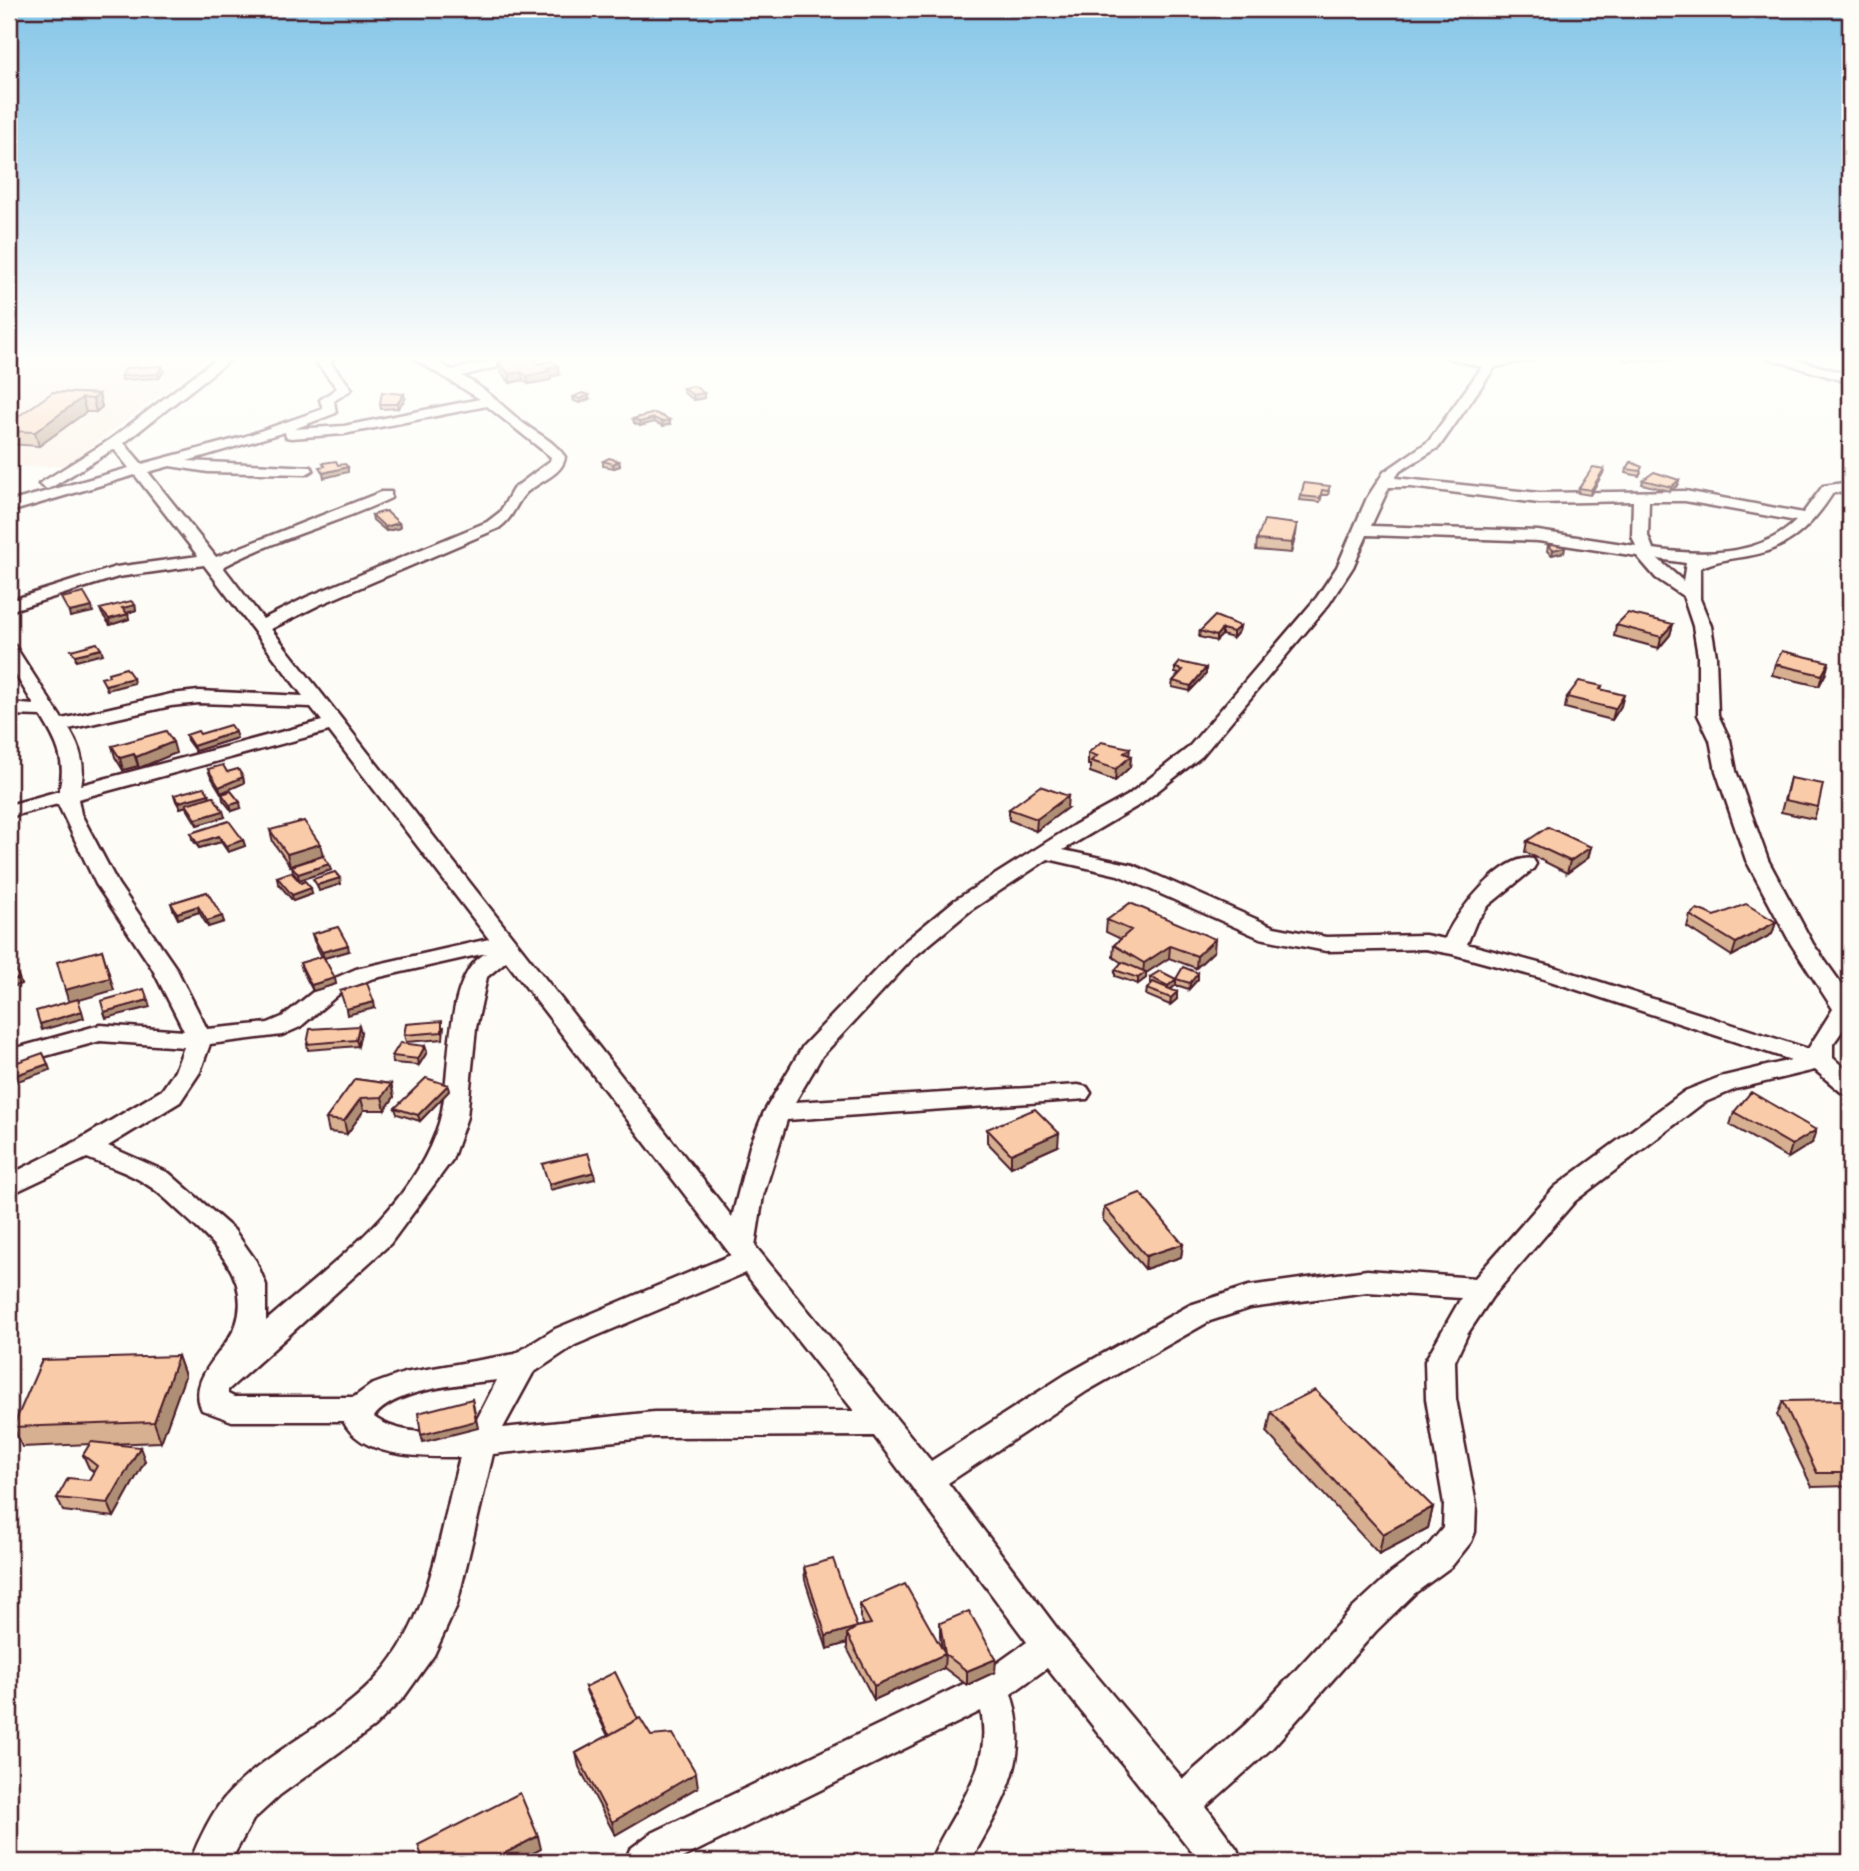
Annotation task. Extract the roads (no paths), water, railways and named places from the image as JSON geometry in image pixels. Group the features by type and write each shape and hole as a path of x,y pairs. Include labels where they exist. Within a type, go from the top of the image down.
{"street":[{"path":"9,507 115,442"},
{"path":"116,442 746,1254 927,1479 1050,1646 1181,1805 1223,1862"},
{"path":"9,507 78,484 167,463 238,442"},
{"path":"262,627 313,601 500,520 519,492 557,463 558,457 542,442"},
{"path":"746,1254 749,1196 763,1146 777,1112 812,1052 906,952 963,905 1044,852 1134,800 1195,752 1323,600 1345,567 1384,483 1395,468 1435,442"},
{"path":"167,463 206,469 245,466 306,470"},
{"path":"1384,483 1411,482 1539,498 1685,496 1720,500 1806,518"},
{"path":"1361,530 1439,536 1537,536 1703,559 1782,541 1806,518 1828,489 1850,487"},
{"path":"9,606 117,572 211,562 347,514 386,495"},
{"path":"1640,497 1640,536 1645,553 1662,574 1691,594"},
{"path":"1703,559 1692,566 1691,594 1702,626 1707,656 1708,715 1720,740 1726,771 1757,860 1802,944 1848,1006 1821,1044 1820,1061"},
{"path":"9,650 53,719 74,758 74,773 67,795 71,814 107,884 164,968 200,1038 187,1072 171,1096 86,1147 9,1186"},
{"path":"9,709 53,719 199,697 317,702"},
{"path":"9,811 334,723"},
{"path":"1044,852 1125,870 1226,916 1279,936 1326,944 1425,942 1562,977 1820,1061 1850,1086"},
{"path":"1454,948 1458,928 1477,904 1525,864"},
{"path":"9,1058 100,1033 200,1038 284,1026 317,998 364,974 507,946"},
{"path":"213,1386 380,1237 417,1192 443,1154 454,1117 464,1028 475,976 507,946"},
{"path":"1181,1805 1259,1736 1364,1620 1403,1583 1440,1556 1459,1532 1460,1504 1441,1399 1440,1361 1456,1328 1482,1289 1565,1194 1592,1171 1694,1097 1729,1083 1820,1061"},
{"path":"777,1112 1078,1093"},
{"path":"86,1147 155,1176 215,1227 245,1261 255,1305 251,1323 244,1341 213,1386 213,1401 232,1409 359,1409"},
{"path":"746,1254 565,1337 522,1365 394,1388 367,1401 359,1409 357,1419 363,1428 383,1437 410,1442 480,1443 623,1426 883,1424"},
{"path":"927,1479 1076,1383 1212,1309 1249,1297 1284,1290 1367,1281 1482,1289"},
{"path":"209,1862 240,1808 267,1783 361,1715 392,1686 422,1644 440,1605 480,1443 522,1365"},
{"path":"644,1862 663,1847 767,1794 991,1688 1050,1646"},
{"path":"949,1862 999,1767 1003,1749 1002,1714 991,1688"}]}
